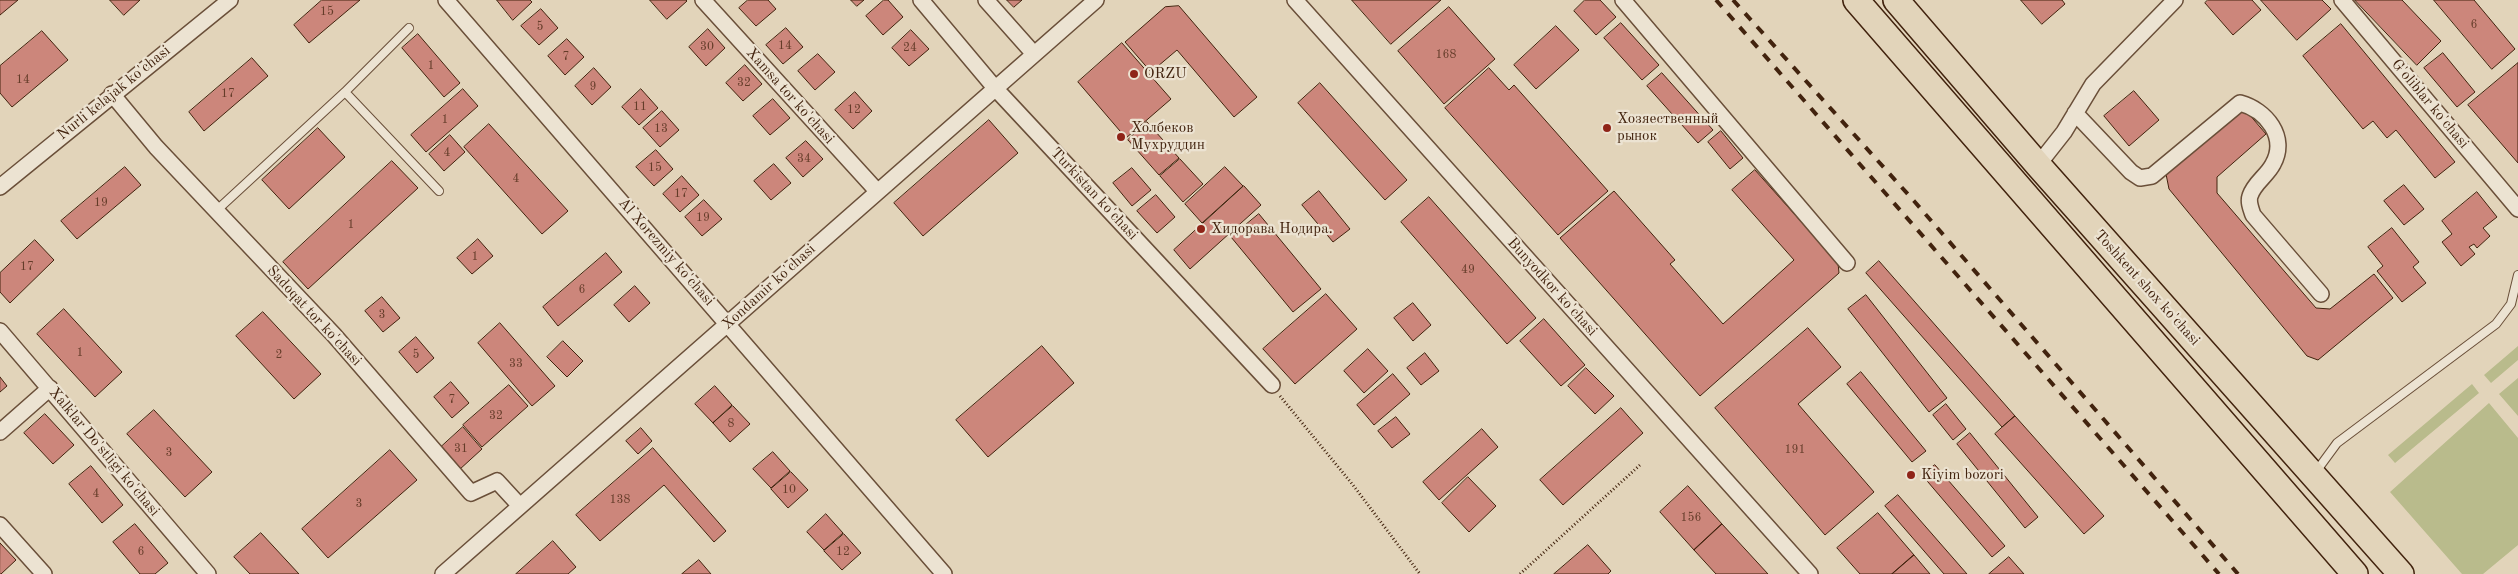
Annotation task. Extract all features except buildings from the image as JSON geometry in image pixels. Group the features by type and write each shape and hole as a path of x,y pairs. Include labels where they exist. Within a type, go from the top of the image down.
{"highway":[{"name":"Toshkent shox ko'chasi","path":"1856,0 2355,574"},
{"name":"Toshkent shox ko'chasi","path":"1896,0 2038,165 2401,574"}],"street":[{"name":"Nurli kelajak ko'chasi","path":"0,187 112,94 230,0"},
{"name":"Al Xorezmiy ko'chasi","path":"446,0 944,574"},
{"name":"Xamsa tor ko'chasi","path":"703,0 877,192"},
{"name":"Turkistan ko'chasi","path":"921,0 995,88 1272,385"},
{"path":"986,0 1034,54"},
{"name":"Xondamir ko'chasi","path":"443,574 1096,0"},
{"name":"Bunyodkor ko'chasi","path":"1295,0 1810,574"},
{"path":"1623,0 1847,263"},
{"path":"2038,165 2075,113 2092,84 2175,0"},
{"name":"G'oliblar ko'chasi","path":"2342,0 2518,209"},
{"name":"Sadoqat tor ko'chasi","path":"112,94 156,147 334,335 471,493 498,481 520,506"},
{"path":"2075,113 2131,172 2140,178 2152,176 2240,102 2254,106 2273,126 2280,144 2273,164 2257,183 2250,197 2253,215 2321,294"},
{"name":"Xalklar Do'stligi ko'chasi","path":"0,331 208,574"},
{"path":"0,432 50,388"},
{"path":"0,525 44,574"}],"lane":[{"path":"216,211 345,92 409,28"},
{"path":"345,92 439,192"},
{"path":"2314,475 2337,443 2496,324 2511,304 2518,275"}],"path":[{"path":"1272,385 1353,484 1420,574"},
{"path":"1520,574 1640,465"}],"green space":[{"path":"2518,346 2518,360 2491,383 2484,375"},
{"path":"2518,378 2518,416 2499,394"},
{"path":"2472,384 2479,393 2395,463 2388,455"},
{"path":"2489,403 2518,438 2518,545 2483,574 2462,574 2390,492"}],"railway":[{"path":"1716,0 2219,574"},
{"path":"1733,0 1914,201 2238,574"}],"place":[{"name":"ORZU","path":"1134,74"},
{"name":"Хозяественный рынок","path":"1607,128"},
{"name":"Холбеков Мухруддин","path":"1121,137"},
{"name":"Хидорава Нодира.","path":"1201,229"},
{"name":"Kiyim bozori","path":"1911,475"}]}
